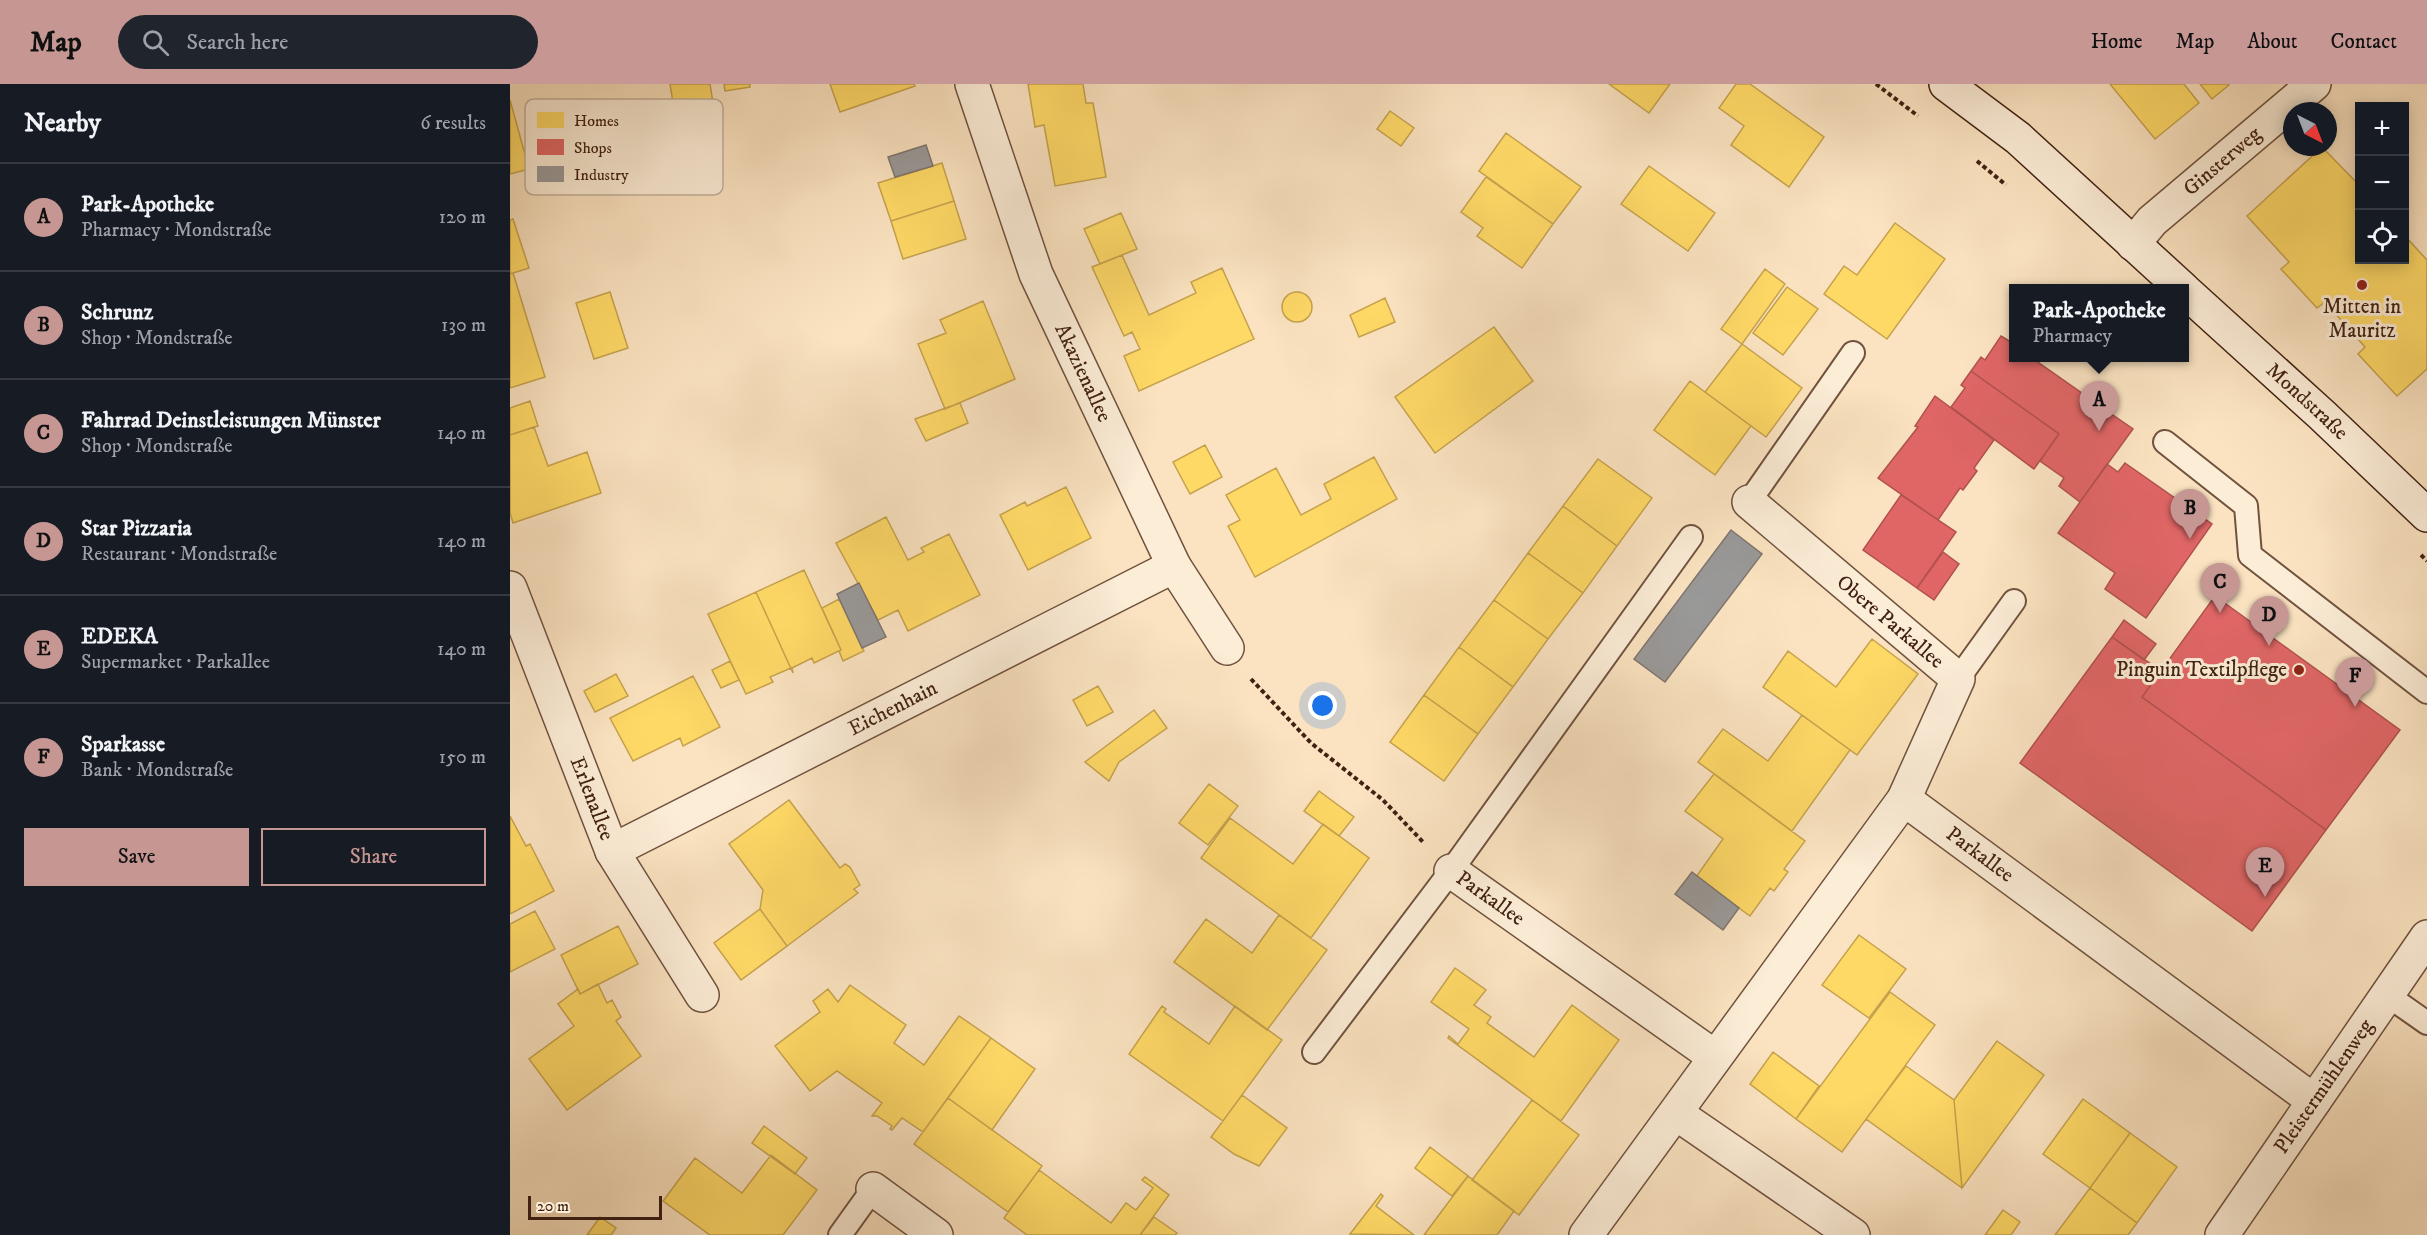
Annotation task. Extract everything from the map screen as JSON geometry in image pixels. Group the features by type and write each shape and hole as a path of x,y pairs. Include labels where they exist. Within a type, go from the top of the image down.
{"street":[{"name":"Akazienallee","path":"972,84 1036,273 1174,566 1227,648"},
{"name":"Mondstraße","path":"1946,84 2018,138 2177,284"},
{"name":"Ginsterweg","path":"2133,244 2152,220 2314,84"},
{"name":"Mondstraße","path":"2189,294 2322,415 2427,515"},
{"name":"Obere Parkallee","path":"1749,502 1958,680 1904,799"},
{"name":"Eichenhain","path":"612,851 1174,566"},
{"name":"Erlenallee","path":"510,588 612,851 702,995"},
{"name":"Parkallee","path":"1904,799 2314,1101"},
{"path":"1586,1235 1677,1114 1714,1057 1904,799"},
{"name":"Parkallee","path":"1451,871 1714,1057"},
{"name":"Pleistermühlenweg","path":"2222,1235 2427,938"},
{"path":"1677,1114 1853,1235"},
{"path":"873,1190 936,1235"}],"lane":[{"path":"1749,502 1853,353"},
{"path":"2165,442 2246,506 2250,555 2427,692"},
{"path":"1451,871 1692,537"},
{"path":"1958,680 2014,600"},
{"name":"Parkallee","path":"1314,1052 1451,871"},
{"path":"2387,995 2427,1023"},
{"path":"840,1235 873,1190"}],"path":[{"path":"1876,84 1921,118"},
{"path":"1974,159 2010,189"},
{"path":"1227,648 1257,687 1311,743 1383,800 1451,871"}],"building: Homes":[{"path":"670,84 710,84 712,99 672,99"},
{"path":"724,84 750,84 750,87 725,91"},
{"path":"830,84 914,84 915,86 840,112"},
{"path":"1028,84 1083,84 1086,103 1093,103 1106,177 1055,186 1044,125 1035,127"},
{"path":"1609,84 1670,84 1649,113"},
{"path":"1736,84 1750,84 1824,137 1789,187 1731,145 1744,126 1719,108"},
{"path":"2110,84 2184,84 2199,103 2155,139"},
{"path":"2200,84 2229,84 2229,85 2212,99"},
{"path":"510,100 525,154 525,170 510,174"},
{"path":"1390,111 1414,128 1401,146 1377,129"},
{"path":"1506,133 1581,187 1553,224 1479,171"},
{"name":"Mitten in Mauritz","path":"2312,156 2331,156 2355,181 2355,264 2409,264 2409,240 2427,260 2427,369 2397,396 2358,354 2365,347 2325,302 2317,308 2281,269 2289,262 2247,216"},
{"path":"942,163 954,201 891,221 878,183"},
{"path":"1649,166 1715,213 1688,251 1621,204"},
{"path":"1486,177 1553,224 1522,268 1477,236 1483,228 1461,212"},
{"path":"954,201 966,239 903,259 891,221"},
{"path":"1121,213 1137,249 1100,264 1084,229"},
{"path":"513,219 529,268 510,274 510,220"},
{"path":"1895,223 1945,259 1887,339 1824,294 1844,266 1857,275"},
{"path":"1122,255 1149,315 1196,293 1191,282 1222,268 1254,339 1139,391 1124,356 1140,349 1132,332 1124,336 1092,267"},
{"path":"1765,269 1785,284 1742,344 1721,329"},
{"path":"513,273 545,377 510,388 510,274"},
{"path":"1787,287 1818,309 1783,355 1753,333"},
{"path":"610,292 628,348 594,359 576,303"},
{"path":"1297,292 1303,293 1311,301 1311,313 1303,321 1297,322 1291,321 1283,313 1282,307 1283,301 1291,293"},
{"path":"1385,298 1395,322 1359,337 1350,315"},
{"path":"983,301 1015,379 945,409 918,344 946,333 940,320"},
{"path":"1494,327 1533,381 1435,453 1395,397"},
{"path":"1742,344 1802,388 1766,437 1705,392"},
{"path":"1690,381 1751,426 1715,475 1654,430"},
{"path":"530,401 538,426 510,435 510,408"},
{"path":"960,403 968,423 926,441 915,419"},
{"path":"534,427 548,466 587,452 601,493 513,523 510,513 510,435"},
{"path":"1205,445 1222,477 1190,494 1173,462"},
{"path":"1374,457 1397,499 1255,577 1228,526 1240,520 1226,495 1276,468 1301,515 1331,499 1324,484"},
{"path":"1598,459 1652,498 1617,546 1563,506"},
{"path":"1066,487 1091,538 1028,570 1000,515 1025,502 1027,506"},
{"path":"1563,506 1617,546 1583,593 1528,553"},
{"path":"886,517 908,560 924,552 921,548 949,534 980,595 908,631 898,610 878,620 836,543"},
{"path":"1528,553 1583,593 1548,639 1494,600"},
{"path":"804,570 841,650 814,663 812,658 792,668 793,673 756,592"},
{"path":"756,592 791,668 770,677 773,682 746,694 708,614"},
{"path":"839,599 864,651 843,661 839,651 841,650 822,608"},
{"path":"1494,600 1548,639 1513,687 1459,647"},
{"path":"1872,639 1918,674 1857,755 1763,687 1788,651 1836,687"},
{"path":"1459,647 1513,687 1478,734 1424,695"},
{"path":"730,661 739,680 721,688 712,670"},
{"path":"616,674 628,696 595,712 584,691"},
{"path":"693,676 720,727 683,746 680,738 633,761 610,718"},
{"path":"1098,686 1113,712 1087,726 1073,700"},
{"path":"1424,695 1478,734 1444,781 1390,742"},
{"path":"1154,710 1167,728 1119,762 1109,781 1085,762"},
{"path":"1802,715 1850,750 1792,831 1698,762 1723,729 1768,761"},
{"path":"1714,774 1805,841 1784,869 1788,872 1774,891 1770,888 1750,916 1696,877 1723,839 1685,811"},
{"path":"1209,784 1238,806 1208,845 1179,823"},
{"path":"1319,791 1354,817 1339,836 1304,811"},
{"path":"789,800 840,868 845,864 850,867 860,885 854,889 858,893 787,946 760,909 763,890 729,844"},
{"path":"510,816 526,846 530,844 554,891 510,914"},
{"path":"1230,818 1293,864 1323,824 1369,858 1311,938 1201,858"},
{"path":"760,909 787,946 741,980 714,943"},
{"path":"535,911 555,949 510,972 510,924"},
{"path":"1279,915 1327,950 1267,1030 1174,962 1206,919 1252,953"},
{"path":"618,926 638,964 580,994 561,955"},
{"path":"1859,935 1906,969 1869,1018 1822,985"},
{"path":"1455,968 1486,990 1474,1005 1491,1017 1487,1023 1534,1057 1572,1005 1619,1040 1561,1121 1448,1038 1449,1036 1458,1044 1469,1029 1431,1002"},
{"path":"598,984 607,1003 612,1000 621,1017 616,1021 641,1056 567,1110 529,1059 574,1026 558,1004 578,989 580,994"},
{"path":"850,985 906,1025 894,1043 924,1065 959,1016 991,1038 923,1132 902,1118 892,1130 890,1129 892,1126 877,1116 872,1116 882,1103 837,1071 810,1091 775,1046 820,1012 813,1001 828,989 838,1002"},
{"path":"1890,992 1935,1025 1842,1152 1796,1119"},
{"path":"1162,1006 1166,1009 1164,1012 1209,1044 1235,1006 1282,1040 1223,1121 1129,1054"},
{"path":"991,1038 1035,1069 992,1130 948,1098"},
{"path":"1997,1041 2044,1075 1962,1188 1954,1100"},
{"path":"1773,1052 1819,1086 1796,1119 1750,1084"},
{"path":"1906,1066 1954,1100 1962,1188 1866,1119"},
{"path":"1242,1095 1287,1128 1259,1166 1234,1154 1211,1137"},
{"path":"948,1098 1042,1166 1008,1212 914,1144"},
{"path":"2083,1099 2130,1133 2090,1188 2043,1154"},
{"path":"1532,1100 1579,1135 1519,1215 1472,1180"},
{"path":"764,1126 807,1158 795,1174 752,1143"},
{"path":"2130,1133 2177,1167 2137,1223 2090,1188"},
{"path":"1430,1147 1468,1176 1452,1196 1415,1168"},
{"path":"771,1155 817,1190 783,1235 710,1235 663,1201 695,1158 742,1193"},
{"path":"1039,1170 1111,1223 1126,1203 1136,1210 1153,1188 1142,1180 1145,1177 1169,1195 1140,1235 1027,1235 1004,1218"},
{"path":"1468,1176 1514,1211 1497,1235 1424,1235"},
{"path":"2090,1188 2137,1223 2128,1235 2055,1235"},
{"path":"1381,1194 1383,1196 1376,1206 1414,1235 1350,1234"},
{"path":"2003,1210 2020,1222 2011,1235 1985,1235"},
{"path":"600,1217 616,1228 611,1235 587,1235"},
{"path":"1154,1217 1177,1233 1175,1235 1140,1235"}],"building: Shops":[{"path":"2001,336 2009,341 2009,362 2038,362 2086,396 2080,404 2104,422 2110,413 2133,429 2080,502 2059,486 2064,478 2040,461 2059,434 1971,371 1981,357 1985,360"},
{"path":"1971,371 2059,434 2034,469 1951,407 1965,388 1961,385"},
{"path":"1935,396 1994,440 1974,468 1977,471 1963,490 1960,488 1938,520 1878,478 1918,427 1915,426"},
{"path":"2125,463 2212,524 2146,618 2105,589 2115,573 2058,533 2107,464 2118,472"},
{"path":"1901,495 1956,532 1917,588 1863,550"},
{"path":"1943,552 1959,564 1934,600 1917,588"},
{"path":"2215,596 2400,730 2326,830 2142,697"},
{"path":"2124,620 2156,644 2144,660 2112,637"},
{"path":"2112,637 2161,671 2142,697 2326,830 2252,931 2020,763"}],"building: Industry":[{"path":"926,145 933,166 895,177 888,157"},
{"path":"1731,530 1762,554 1665,682 1634,659"},
{"path":"859,583 886,637 862,648 837,594"},
{"path":"1692,872 1739,908 1723,930 1675,894"}],"place":[{"name":"Mitten in Mauritz","path":"2362,285"},
{"name":"Park-Apotheke","path":"2099,431"},
{"name":"Schrunz","path":"2190,539"},
{"name":"Fahrrad Deinstleistungen Münster","path":"2220,613"},
{"name":"Star Pizzaria","path":"2269,646"},
{"name":"Pinguin Textilpflege","path":"2299,670"},
{"name":"Sparkasse","path":"2355,707"},
{"name":"EDEKA","path":"2265,897"}]}
